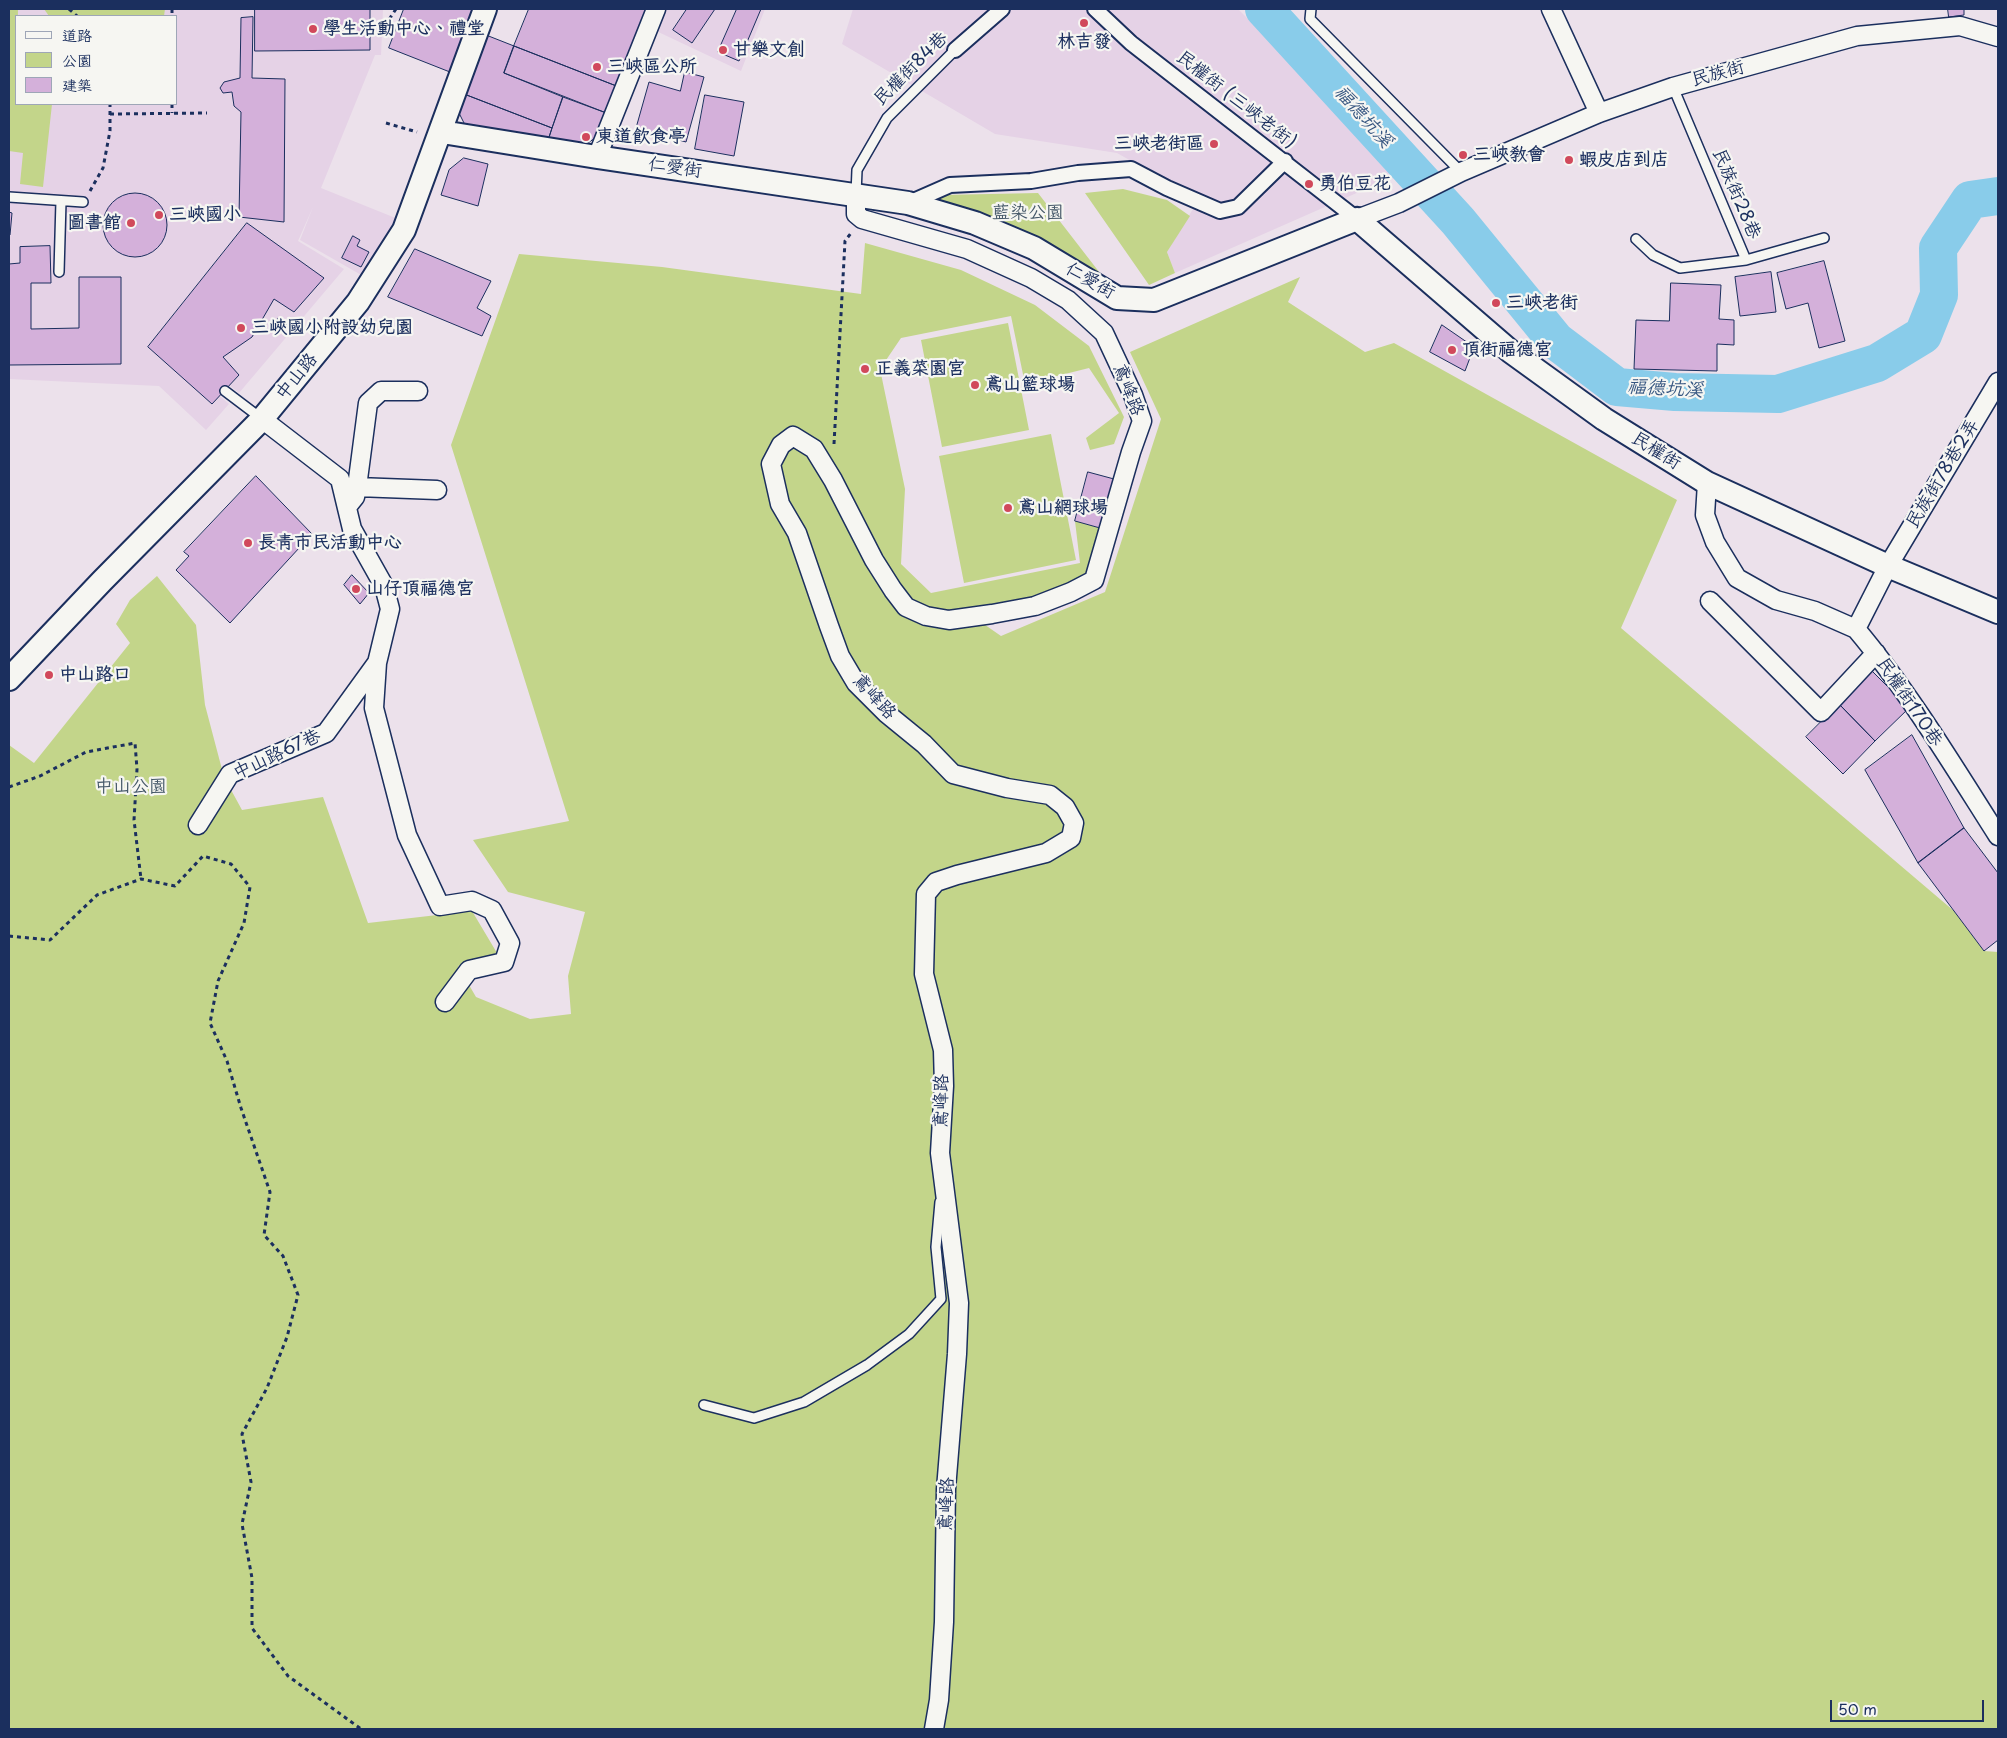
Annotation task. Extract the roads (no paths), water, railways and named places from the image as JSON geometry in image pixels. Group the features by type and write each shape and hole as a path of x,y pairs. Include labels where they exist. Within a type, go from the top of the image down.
{"street":[{"name":"中山路","path":"9,679 102,581 262,419 358,302 404,230 485,9"},
{"path":"597,157 656,9"},
{"name":"民權街84巷","path":"956,50 1002,9"},
{"name":"民權街 (三峽老街)","path":"1095,9 1131,43 1358,219"},
{"path":"1551,9 1598,113"},
{"name":"民族街","path":"1358,219 1598,113 1673,87 1857,36 1960,26 1998,37"},
{"name":"仁愛街","path":"440,135 908,203 975,224 1034,248 1117,298 1154,300 1358,219"},
{"path":"908,203 950,185 1031,182 1078,173 1131,169 1167,188 1220,211 1238,207 1284,161"},
{"name":"鳶峰路","path":"856,194 856,214 862,219 967,249 1031,278 1068,300 1104,333 1142,421 1131,452 1094,580 1071,592 1034,606 949,620 926,616 906,606 893,590 874,560 833,480 814,449 793,436 781,445 771,464 780,504 796,533 840,656 856,684 886,713 924,744 952,774 1007,788 1050,795 1065,807 1074,823 1071,838 1046,854 957,875 936,882 926,894 924,974 942,1050 944,1086 940,1153 959,1304 946,1490 944,1622 939,1700 934,1729"},
{"name":"民權街","path":"1358,219 1510,351 1604,419 1707,482 1888,566 1998,612"},
{"name":"民族街78巷2弄","path":"1888,566 1998,382"},
{"path":"347,506 355,497 368,404 381,391 418,390"},
{"path":"262,419 340,479 352,529 384,586 390,609 377,663 374,708 407,835 440,906 472,901 492,910 510,943 504,962 469,970 445,1002"},
{"path":"1707,482 1705,515 1715,542 1737,578 1776,600 1815,611 1856,629 1888,566"},
{"path":"357,487 438,490"},
{"path":"1710,601 1821,712 1876,653"},
{"name":"民權街170巷","path":"1856,629 1876,653 1998,836"},
{"name":"中山路67巷","path":"198,825 230,774 326,733 377,663"}],"lane":[{"path":"1310,9 1310,19 1456,175"},
{"name":"民權街84巷","path":"856,194 857,170 887,118 956,50"},
{"name":"民族街28巷","path":"1636,240 1653,255 1680,268 1746,260 1673,87"},
{"path":"9,197 83,202"},
{"path":"59,272 62,201"},
{"path":"1746,260 1824,238"},
{"path":"224,391 262,419"},
{"path":"704,1405 754,1418 804,1402 868,1365 909,1334 941,1299 936,1247 943,1170"}],"waterway":[{"name":"福德坑溪","path":"1264,9 1458,221 1556,341 1617,387 1675,392 1778,394 1877,363 1923,335 1939,295 1938,248 1970,200 1998,196"}],"place":[{"name":"林吉發","path":"1084,23"},
{"name":"學生活動中心、禮堂","path":"313,29"},
{"name":"甘樂文創","path":"723,50"},
{"name":"三峽區公所","path":"597,67"},
{"name":"東道飲食亭","path":"586,137"},
{"name":"三峽老街區","path":"1214,144"},
{"name":"三峽教會","path":"1463,155"},
{"name":"蝦皮店到店","path":"1569,160"},
{"name":"勇伯豆花","path":"1309,184"},
{"name":"三峽國小","path":"159,215"},
{"name":"圖書館","path":"131,223"},
{"name":"三峽老街","path":"1496,303"},
{"name":"三峽國小附設幼兒園","path":"241,328"},
{"name":"頂街福德宮","path":"1452,350"},
{"name":"正義菜園宮","path":"865,369"},
{"name":"鳶山籃球場","path":"975,385"},
{"name":"鳶山網球場","path":"1008,508"},
{"name":"長青市民活動中心","path":"248,543"},
{"name":"山仔頂福德宮","path":"356,589"},
{"name":"中山路口","path":"49,675"}],"park label":[{"name":"藍染公園","path":"1028,213"},
{"name":"中山公園","path":"131,787"}]}
